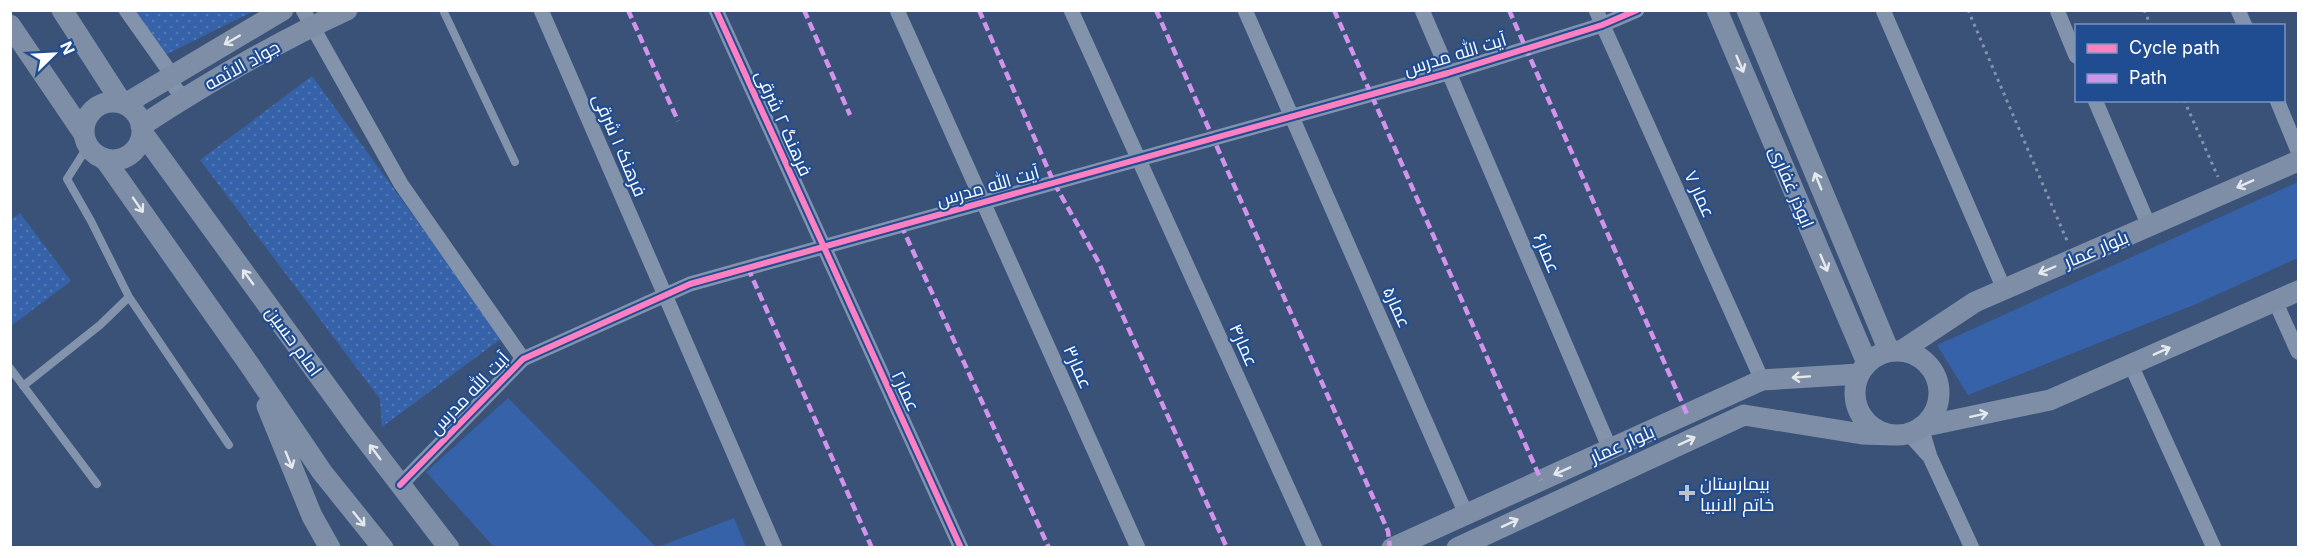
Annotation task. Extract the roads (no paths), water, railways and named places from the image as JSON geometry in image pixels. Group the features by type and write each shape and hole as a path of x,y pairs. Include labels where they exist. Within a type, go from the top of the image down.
{"main road":[{"path":"62,10 123,103 134,111 142,129 139,145 131,154 120,159 92,146 85,122 91,112 101,104 113,101 123,103"},
{"name":"جواد الائمه","path":"123,103 283,10"},
{"name":"جواد الائمه","path":"142,129 186,96 307,19 347,10"},
{"name":"ابوذر غفاری","path":"1717,10 1863,369"},
{"name":"ابوذر غفاری","path":"1747,10 1895,351"},
{"path":"10,25 92,146 251,367 322,472 383,548"},
{"name":"امام حسین","path":"142,129 400,485 449,548"},
{"name":"بلوار عمار","path":"1895,351 1975,302 2298,161"},
{"name":"بلوار عمار","path":"1457,548 1744,415 1862,434 1908,432 2050,400 2298,291"},
{"path":"1895,351 1915,355 1927,363 1935,375 1939,390 1938,404 1931,417 1908,432 1880,432 1868,424 1859,412 1855,399 1855,386 1863,369 1876,356 1895,351"},
{"path":"251,367 312,516 330,548"},
{"name":"بلوار عمار","path":"1392,548 1762,380 1863,369"}],"street":[{"path":"126,10 172,75 177,91 186,96"},
{"name":"فرهنک ۱ شرقی","path":"541,10 775,548"},
{"name":"فرهنگ ۲ شرقی","path":"716,10 824,247"},
{"name":"عمار۳","path":"897,10 1138,548"},
{"name":"عمار۴","path":"1071,10 1315,548"},
{"name":"عمار۵","path":"1245,10 1466,514"},
{"name":"عمار۶","path":"1422,10 1610,449"},
{"name":"عمار ۷","path":"1596,10 1762,380"},
{"name":"آیت الله مدرس","path":"400,485 523,359 690,284 1448,73 1602,25 1637,10"},
{"path":"1883,10 2004,289"},
{"path":"2057,10 2075,54"},
{"path":"2238,10 2244,24"},
{"path":"307,19 401,184 523,359"},
{"path":"2097,102 2149,226"},
{"path":"2278,102 2298,150"},
{"name":"عمار۲","path":"824,247 961,548"},
{"path":"2275,301 2298,352"},
{"path":"2131,365 2214,548"},
{"path":"1908,432 1930,457 1972,548"}],"lane":[{"path":"443,10 515,162"},
{"path":"92,146 67,179 129,297 229,445"},
{"path":"23,386 100,325 129,297"},
{"path":"10,368 97,484"}],"place":[{"name":"بیمارستان خاتم الانبیا","path":"1687,493"}]}
